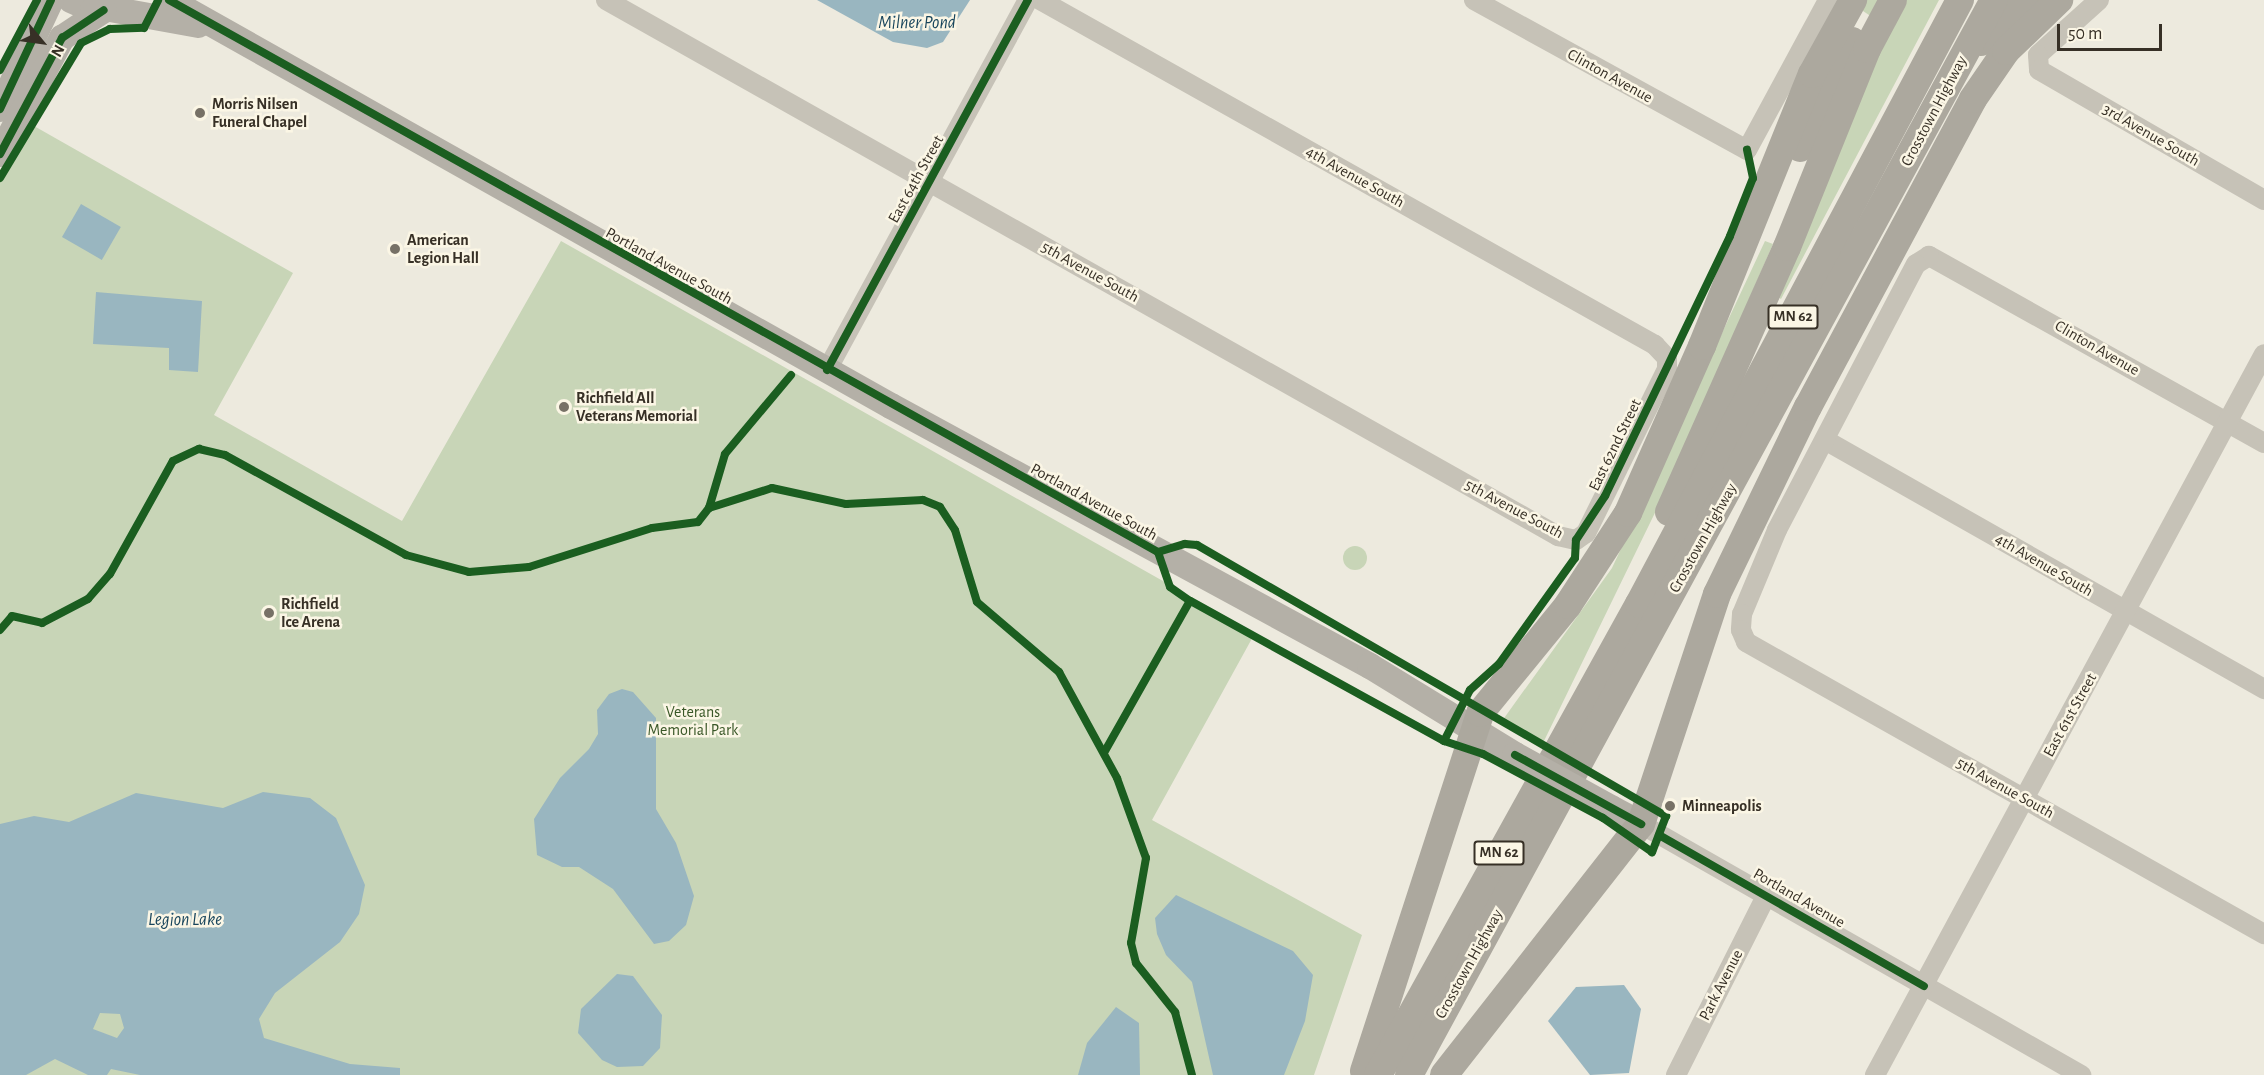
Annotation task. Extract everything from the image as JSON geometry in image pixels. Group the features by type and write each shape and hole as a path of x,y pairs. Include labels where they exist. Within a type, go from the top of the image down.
{"highway":[{"path":"1363,1075 1480,713 1568,605 1628,513 1702,346 1799,104 1853,0"},
{"path":"1702,346 1856,33 1878,0"},
{"path":"1620,630 1867,49 1893,0"},
{"name":"Crosstown Highway","path":"1378,1075 1620,630 1684,522 1960,0"},
{"name":"Crosstown Highway","path":"1409,1075 1994,0"},
{"path":"1960,63 2026,0"},
{"path":"1444,1075 1641,824 1717,594 1808,407 1973,99 2006,51 2059,0"}],"main road":[{"path":"0,109 51,0"},
{"name":"Portland Avenue South","path":"71,0 113,6 208,26"},
{"name":"Portland Avenue South","path":"169,0 208,26 314,78 827,370 1370,666 1474,734 1641,824"},
{"path":"2,144 62,38 113,6"}],"street":[{"name":"5th Avenue South","path":"606,0 1558,536 1576,540"},
{"name":"East 64th Street","path":"827,370 1028,0"},
{"name":"4th Avenue South","path":"1040,0 1655,345 1667,358"},
{"name":"Clinton Avenue","path":"1474,0 1747,150 1828,0"},
{"name":"3rd Avenue South","path":"2099,0 2037,55 2039,70 2264,200"},
{"name":"Clinton Avenue","path":"1825,440 1916,264 1929,256 2264,443"},
{"name":"East 61st Street","path":"1875,1075 2264,354"},
{"name":"East 62nd Street","path":"1576,540 1605,496 1667,369 1667,358"},
{"name":"5th Avenue South","path":"1825,440 1777,530 1742,614 1746,642 2264,934"},
{"name":"4th Avenue South","path":"1825,440 2264,689"},
{"name":"Portland Avenue","path":"1641,824 2081,1075"},
{"name":"Park Avenue","path":"1676,1075 1767,894"}],"green space":[{"path":"1860,0 1939,0 1781,299 1775,295 1890,29 1860,9"},
{"name":"Veterans Memorial Park","path":"27,122 293,273 214,415 402,521 561,241 1255,633 1152,820 1362,935 1314,1075 0,1075 0,172"},
{"path":"1765,241 1773,244 1668,486 1543,743 1502,721 1612,568"},
{"path":"1355,546 1364,549 1367,558 1364,567 1355,570 1346,567 1343,558 1346,549"}],"water":[{"name":"Milner Pond","path":"817,0 970,0 943,42 927,48 893,42"},
{"path":"81,204 121,227 102,260 62,237"},
{"path":"96,292 202,301 198,372 169,370 169,348 93,344"},
{"path":"622,689 633,692 656,718 656,809 676,843 694,896 686,925 669,941 654,944 613,889 579,867 562,867 537,855 534,819 560,778 589,749 598,734 597,710 609,694"},
{"name":"Legion Lake","path":"263,792 310,798 336,818 365,885 359,914 340,942 275,993 259,1019 264,1038 350,1064 400,1068 400,1075 140,1075 111,1069 107,1075 88,1075 55,1059 26,1075 0,1075 0,824 34,816 69,822 136,793 223,808","holes":["100,1013 120,1014 124,1028 117,1038 93,1029"]},
{"path":"1176,895 1293,951 1313,975 1305,1021 1284,1075 1213,1075 1192,982 1166,955 1157,934 1155,918"},
{"path":"617,974 633,976 662,1015 660,1048 643,1066 617,1067 602,1060 578,1033 581,1009"},
{"path":"1624,985 1641,1009 1629,1073 1590,1075 1548,1021 1576,987"},
{"path":"1116,1007 1139,1023 1140,1075 1078,1075 1087,1043"}],"cycle path":[{"path":"0,70 37,0"},
{"path":"0,109 51,0"},
{"path":"0,178 81,43 110,29 144,28 158,0"},
{"path":"169,0 1158,552"},
{"path":"827,370 1028,0"},
{"path":"0,154 62,38 104,10"},
{"path":"1444,741 1470,690 1499,664 1575,558 1576,540 1605,496 1730,236 1753,178 1747,150"},
{"path":"709,508 725,454 791,375"},
{"path":"0,630 12,616 42,623 88,599 110,574 173,461 199,449 225,455 406,555 469,572 529,567 652,528 698,522 709,508 772,488 846,504 923,500 940,507 955,530 977,602 1059,672 1117,778 1146,858 1131,943 1136,963 1175,1012 1192,1075"},
{"path":"1185,544 1197,545 1666,816 1652,852 1603,818 1483,754 1444,741 1190,601 1170,587 1158,552 1185,544"},
{"path":"1105,751 1190,601"},
{"path":"1515,755 1641,824"},
{"path":"1659,835 1924,986"}],"place":[{"name":"Morris Nilsen Funeral Chapel","path":"200,113"},
{"name":"American Legion Hall","path":"395,249"},
{"name":"Richfield All Veterans Memorial","path":"564,407"},
{"name":"Richfield Ice Arena","path":"269,613"},
{"name":"Minneapolis","path":"1670,806"}]}
